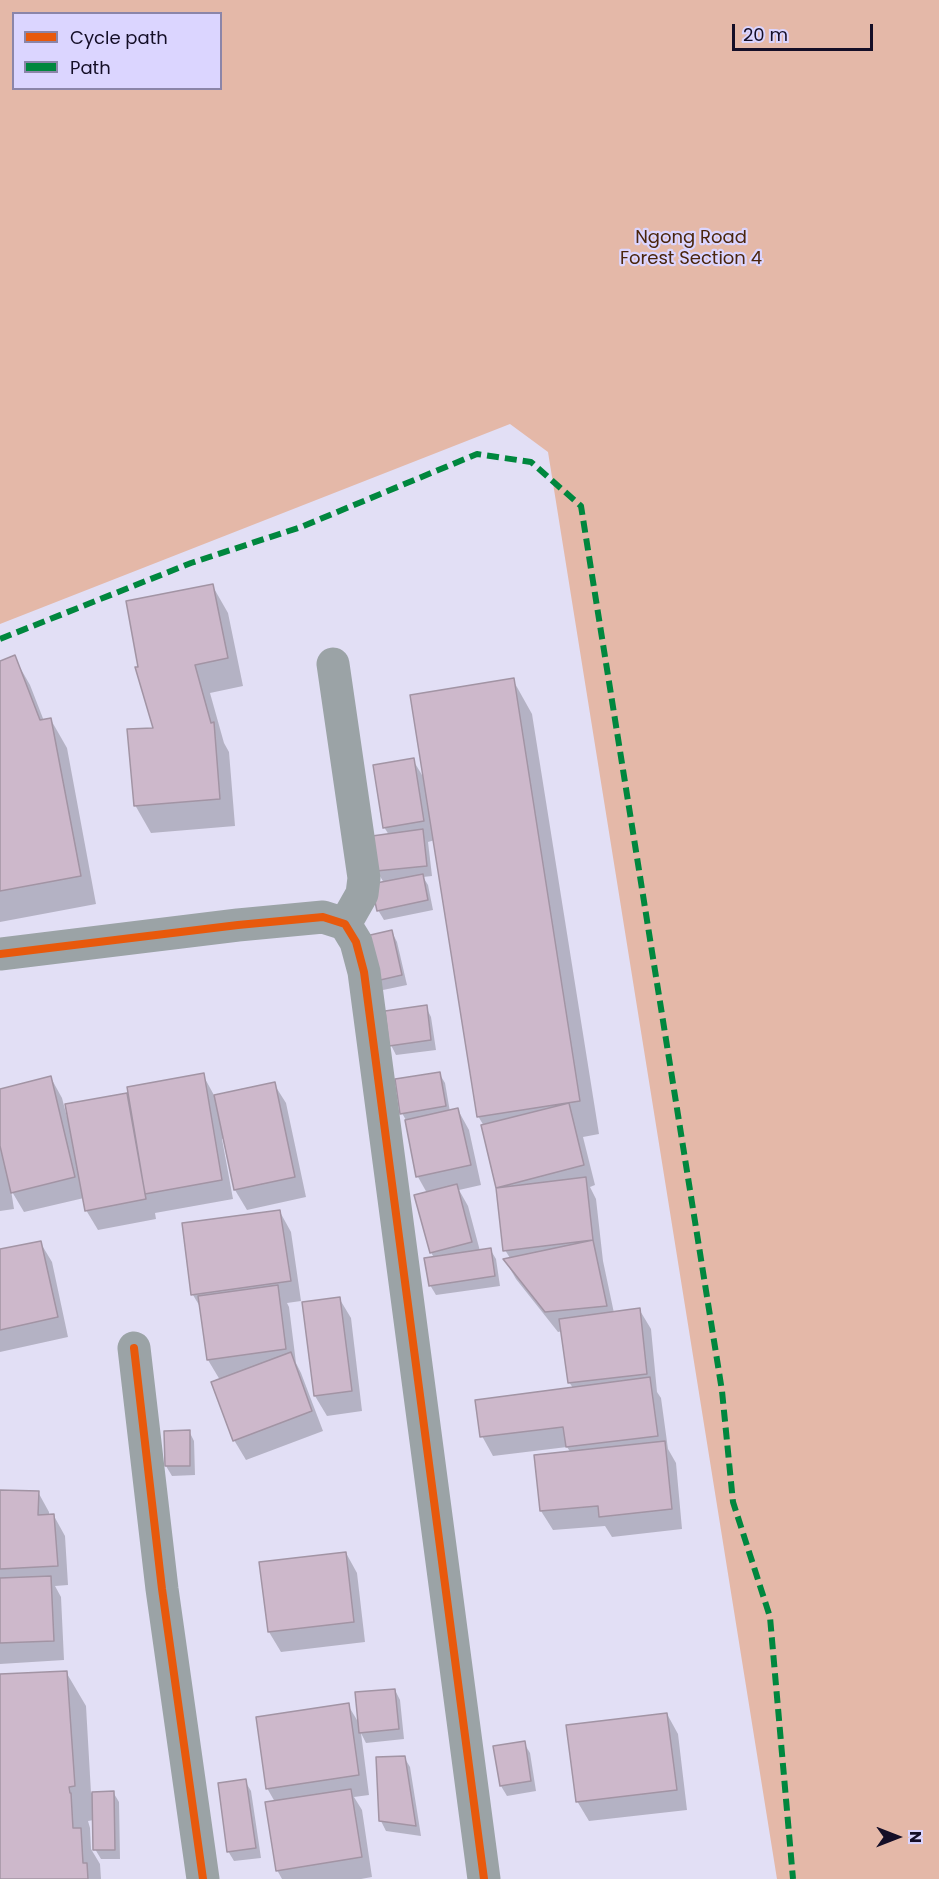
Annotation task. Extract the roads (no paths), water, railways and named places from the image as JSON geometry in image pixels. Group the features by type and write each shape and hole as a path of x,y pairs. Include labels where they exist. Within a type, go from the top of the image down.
{"street":[{"path":"333,663 364,878 362,894 345,924"},
{"path":"0,954 323,917 345,924 356,942 364,972 484,1879"},
{"path":"134,1348 162,1589 203,1879"}],"park label":[{"name":"Ngong Road Forest Section 4","path":"691,248"}]}
